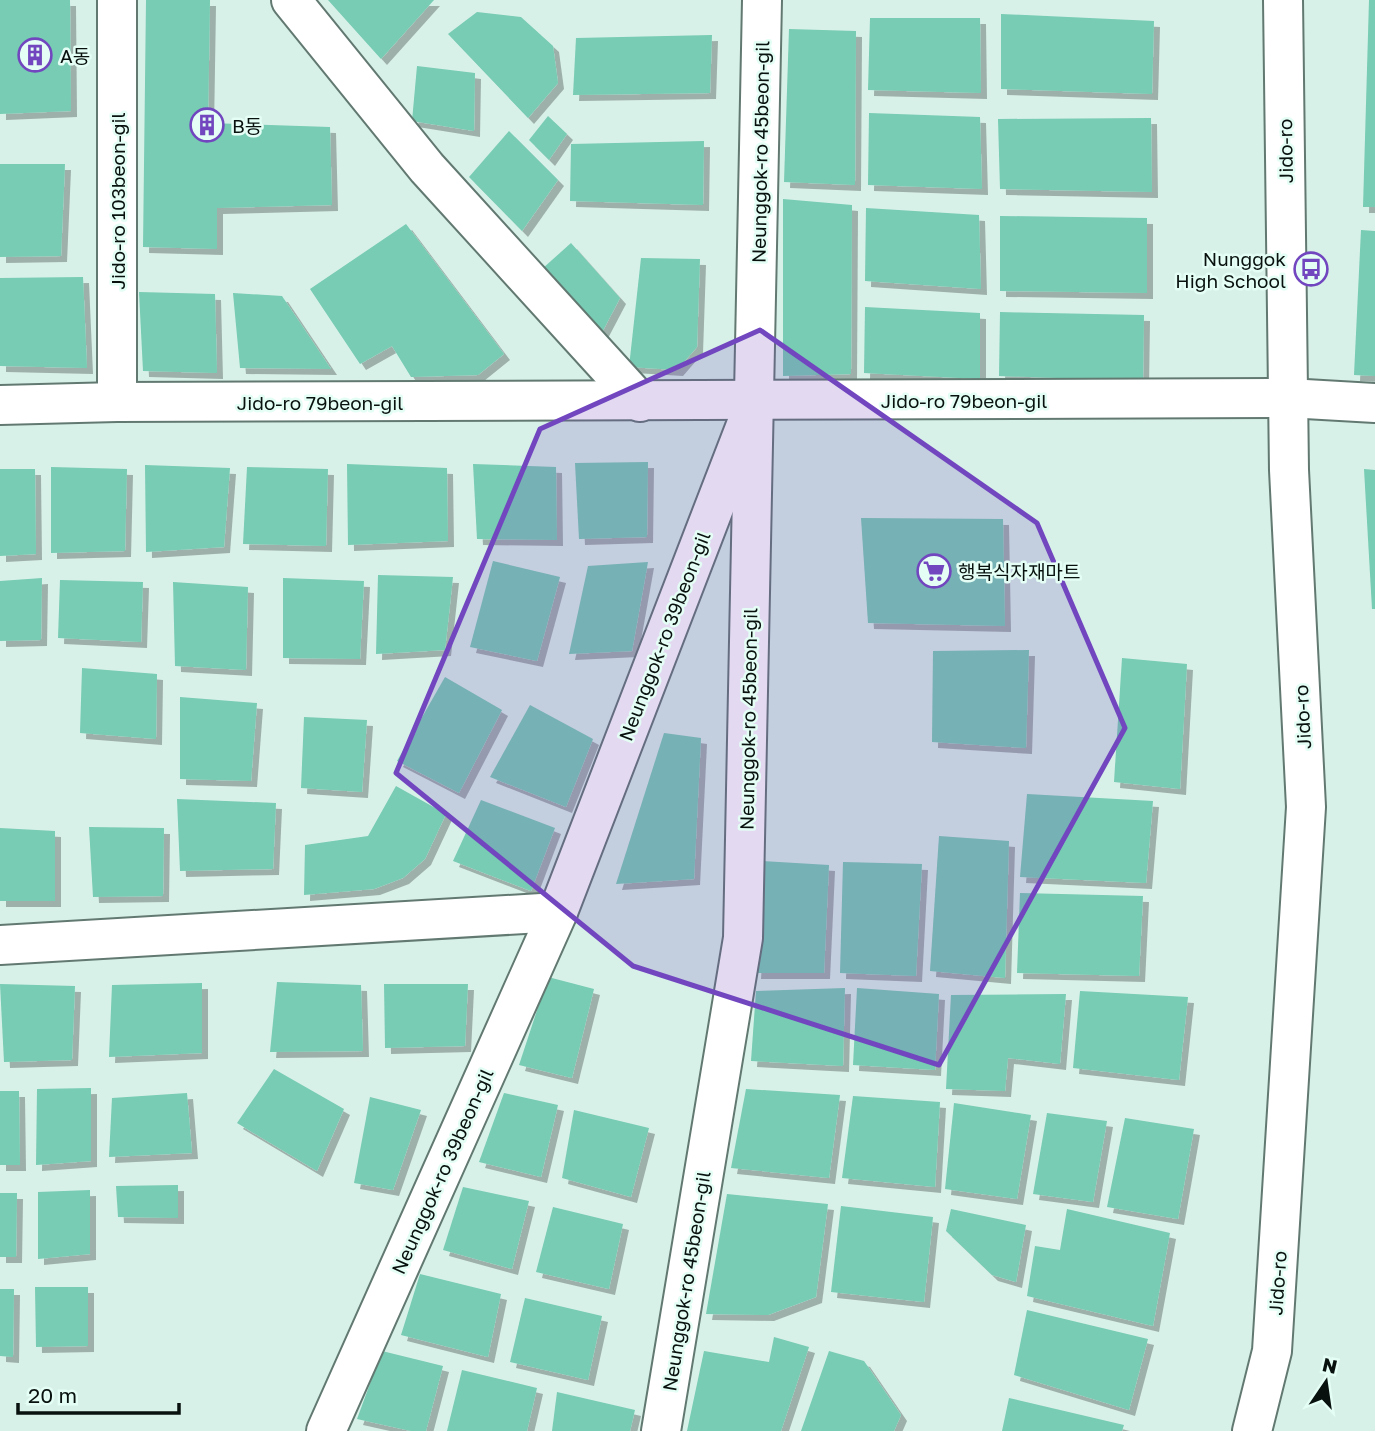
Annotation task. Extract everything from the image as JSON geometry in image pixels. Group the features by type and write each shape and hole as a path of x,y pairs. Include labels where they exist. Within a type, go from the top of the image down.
{"street":[{"name":"Jido-ro 103beon-gil","path":"117,0 117,402"},
{"path":"291,0 426,168 640,402"},
{"name":"Neunggok-ro 45beon-gil","path":"661,1431 743,938 762,0"},
{"name":"Jido-ro","path":"1252,1431 1272,1351 1306,807 1289,470 1283,0"},
{"name":"Jido-ro 79beon-gil","path":"0,405 117,402 1288,398 1375,403"},
{"name":"Neunggok-ro 39beon-gil","path":"326,1431 558,912 755,400"},
{"path":"0,945 558,912"}],"highlighted area":[{"path":"760,330 1037,523 1125,728 939,1065 633,966 396,773 540,429"}],"building":[{"name":"A동","path":"0,0 70,0 71,111 0,114"},
{"name":"B동","path":"146,0 210,0 208,123 330,127 332,205 217,208 217,249 143,247"},
{"path":"328,0 434,0 381,59"},
{"path":"1369,0 1375,0 1375,207 1363,207"},
{"path":"477,12 521,17 553,46 558,83 528,118 448,34"},
{"path":"1001,14 1154,21 1152,94 1001,89"},
{"path":"870,18 980,18 981,93 868,90"},
{"path":"789,29 856,31 855,185 784,182"},
{"path":"712,35 710,93 573,95 576,38"},
{"path":"417,66 475,73 474,131 412,121"},
{"path":"869,113 980,117 982,189 868,185"},
{"path":"548,116 567,134 549,160 529,140"},
{"path":"1151,118 1152,192 1000,189 998,119"},
{"path":"509,131 558,180 522,231 469,177"},
{"path":"704,141 703,205 570,201 571,144"},
{"path":"0,164 65,164 61,256 0,257"},
{"path":"783,199 852,205 851,374 783,376"},
{"path":"866,208 979,215 981,289 865,281"},
{"path":"1000,216 1147,218 1147,293 1000,291"},
{"path":"406,224 504,354 478,375 411,377 392,346 360,364 310,289"},
{"path":"1361,230 1375,231 1375,376 1354,375"},
{"path":"571,243 620,298 599,338 542,269"},
{"path":"641,258 700,259 697,347 677,370 629,367"},
{"path":"83,277 87,368 0,366 0,278"},
{"path":"139,292 215,294 217,373 143,371"},
{"path":"233,293 282,296 331,369 240,368"},
{"path":"865,307 980,313 980,379 864,373"},
{"path":"1000,312 1144,315 1143,381 999,376"},
{"path":"648,462 647,537 579,539 575,463"},
{"path":"347,464 447,468 448,541 348,545"},
{"path":"473,464 556,467 557,540 477,539"},
{"path":"145,465 230,468 224,547 146,552"},
{"path":"51,467 127,469 125,551 51,553"},
{"path":"247,467 328,469 326,546 243,544"},
{"path":"0,469 35,469 36,554 0,556"},
{"path":"1364,469 1375,470 1375,609 1372,609"},
{"name":"행복식자재마트","path":"861,518 1003,519 1005,626 868,623"},
{"path":"493,561 560,577 537,661 470,647"},
{"path":"648,562 632,651 569,654 588,566"},
{"path":"378,575 453,577 445,650 376,654"},
{"path":"42,578 41,640 0,641 0,581"},
{"path":"283,578 364,581 360,659 283,658"},
{"path":"60,580 143,582 141,642 58,638"},
{"path":"173,582 248,587 246,670 175,666"},
{"path":"1029,650 1026,748 932,742 933,651"},
{"path":"1122,658 1187,664 1180,789 1114,782"},
{"path":"82,668 157,674 156,739 80,733"},
{"path":"445,677 502,710 459,793 397,761"},
{"path":"180,697 257,703 251,781 180,779"},
{"path":"530,705 593,739 566,807 490,777"},
{"path":"304,717 367,720 362,792 301,788"},
{"path":"664,733 701,738 694,879 616,884"},
{"path":"396,786 446,814 425,859 403,878 374,889 304,895 305,845 368,836"},
{"path":"1027,794 1153,801 1146,883 1020,877"},
{"path":"177,799 276,803 273,869 180,871"},
{"path":"481,800 555,828 531,891 453,861"},
{"path":"89,827 164,828 163,896 93,897"},
{"path":"0,828 55,831 55,901 0,901"},
{"path":"939,836 1009,841 1005,978 930,971"},
{"path":"762,861 829,865 824,973 755,973"},
{"path":"843,862 922,864 916,976 840,973"},
{"path":"1020,893 1143,896 1139,976 1017,973"},
{"path":"548,977 594,989 572,1078 519,1065"},
{"path":"277,982 361,985 363,1051 270,1052"},
{"path":"202,983 202,1053 109,1057 112,985"},
{"path":"0,984 75,986 72,1060 4,1062"},
{"path":"384,984 468,984 465,1046 385,1048"},
{"path":"845,988 843,1066 751,1061 756,991"},
{"path":"857,988 939,994 935,1070 853,1065"},
{"path":"1080,991 1188,997 1179,1080 1073,1068"},
{"path":"1066,994 1060,1064 1008,1058 1005,1091 946,1089 951,995"},
{"path":"274,1069 344,1109 317,1171 237,1123"},
{"path":"91,1088 91,1161 36,1165 37,1089"},
{"path":"746,1089 840,1095 829,1178 731,1168"},
{"path":"0,1091 19,1091 20,1165 0,1165"},
{"path":"187,1093 192,1153 109,1157 112,1098"},
{"path":"504,1093 558,1105 541,1177 479,1162"},
{"path":"853,1096 940,1102 935,1187 842,1178"},
{"path":"370,1097 421,1110 393,1190 354,1183"},
{"path":"954,1103 1031,1115 1017,1199 945,1189"},
{"path":"574,1110 649,1128 631,1197 562,1178"},
{"path":"1047,1113 1107,1121 1093,1202 1033,1194"},
{"path":"1125,1118 1194,1129 1178,1219 1107,1207"},
{"path":"178,1185 178,1218 118,1217 116,1186"},
{"path":"463,1187 529,1201 512,1269 443,1250"},
{"path":"90,1190 90,1254 38,1259 38,1192"},
{"path":"0,1193 17,1193 16,1257 0,1257"},
{"path":"727,1194 828,1204 816,1297 768,1315 706,1314"},
{"path":"841,1206 933,1217 924,1302 831,1292"},
{"path":"553,1207 623,1224 609,1289 536,1272"},
{"path":"951,1209 1026,1225 1016,1282 992,1275 946,1231"},
{"path":"1067,1209 1170,1233 1153,1326 1027,1296 1035,1246 1060,1250"},
{"path":"420,1274 501,1294 488,1357 401,1335"},
{"path":"35,1287 88,1287 88,1346 36,1347"},
{"path":"0,1289 14,1289 13,1357 0,1356"},
{"path":"525,1298 602,1316 588,1380 510,1362"},
{"path":"1027,1310 1148,1339 1129,1410 1014,1375"},
{"path":"774,1337 809,1347 781,1431 687,1431 704,1351 769,1362"},
{"path":"382,1351 443,1366 426,1431 411,1431 357,1419"},
{"path":"829,1351 864,1361 901,1415 894,1431 801,1431"},
{"path":"462,1370 537,1388 527,1431 447,1431"},
{"path":"557,1392 635,1410 630,1431 552,1431"},
{"path":"1009,1398 1124,1425 1122,1431 1002,1431"}],"place":[{"name":"A동","path":"35,55"},
{"name":"B동","path":"207,125"},
{"name":"Nunggok High School","path":"1311,269"},
{"name":"행복식자재마트","path":"934,571"}]}
